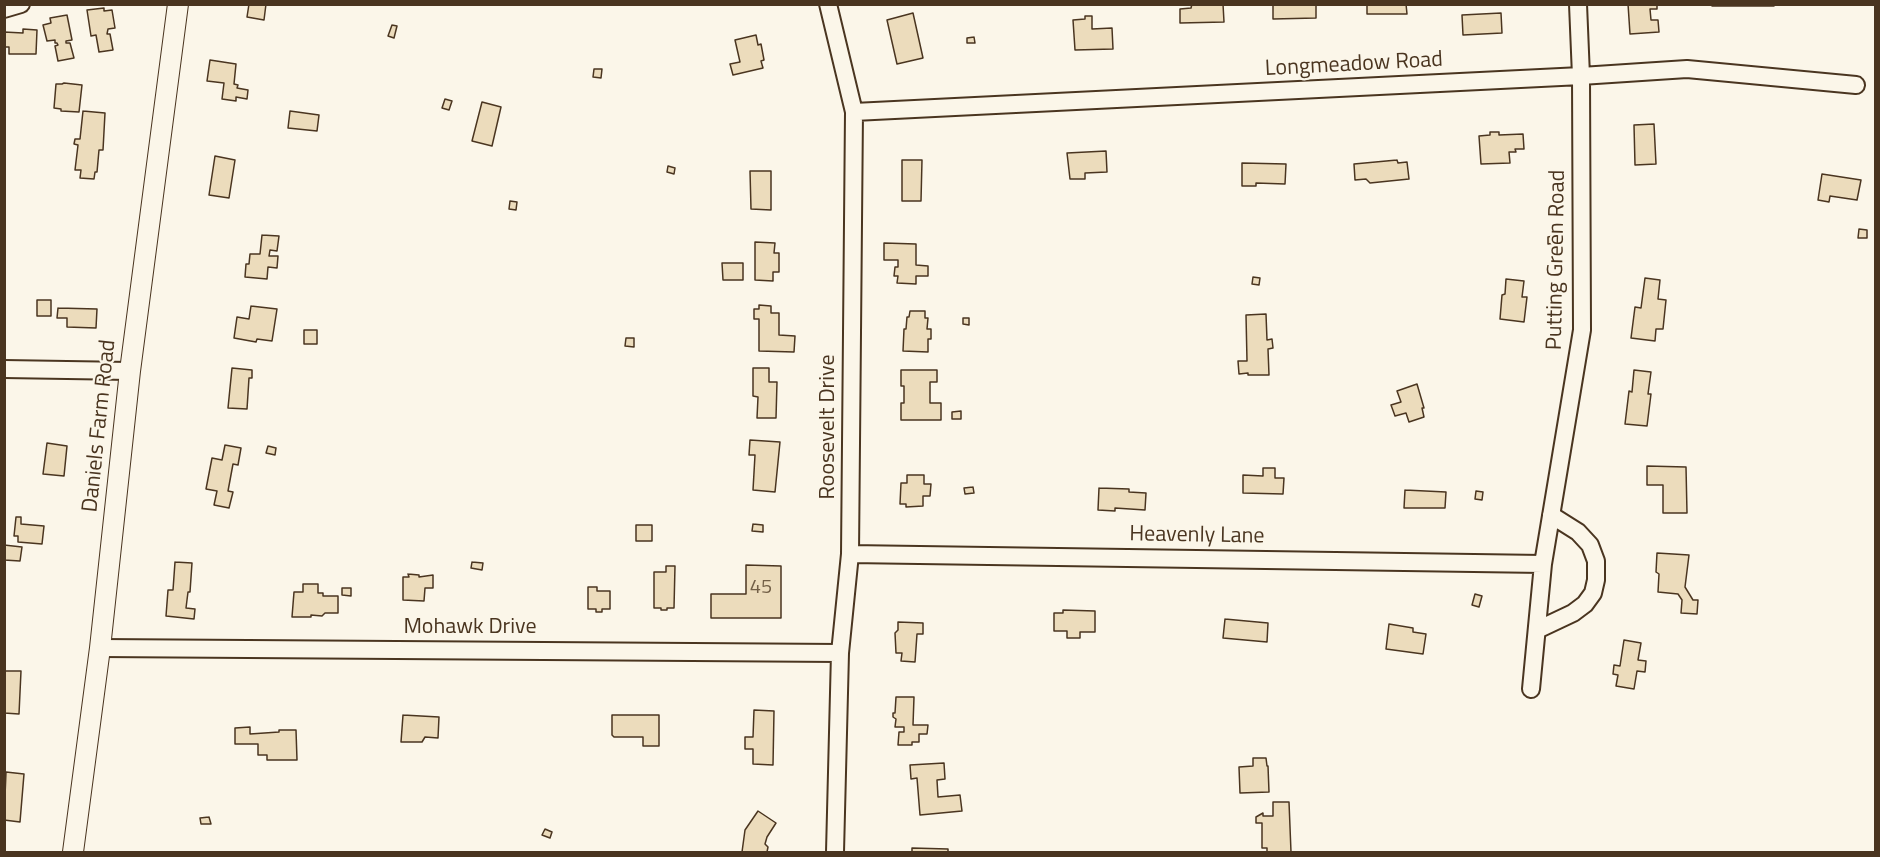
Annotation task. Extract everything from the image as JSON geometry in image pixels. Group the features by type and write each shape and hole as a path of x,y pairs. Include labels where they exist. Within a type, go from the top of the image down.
{"main road":[{"name":"Daniels Farm Road","path":"73,852 100,648 130,371 178,4"}],"street":[{"path":"4,9 21,4"},
{"name":"Roosevelt Drive","path":"828,4 854,111 850,554 840,653 836,852"},
{"name":"Putting Green Road","path":"1531,689 1543,564 1582,330 1581,76 1578,4"},
{"name":"Longmeadow Road","path":"854,111 1688,69 1856,85"},
{"path":"4,369 130,371"},
{"path":"1537,630 1573,613 1585,604 1593,593 1596,580 1596,561 1590,545 1578,532 1551,515"},
{"name":"Heavenly Lane","path":"850,554 1543,564"},
{"name":"Mohawk Drive","path":"100,648 840,653"}],"building":[{"path":"249,4 266,4 264,20 247,17"},
{"path":"1192,4 1223,4 1224,22 1180,23 1180,9 1191,8"},
{"path":"1273,4 1316,4 1316,18 1273,19"},
{"path":"1367,4 1406,4 1407,14 1367,14"},
{"path":"1628,4 1657,4 1657,9 1650,9 1651,20 1658,20 1659,32 1630,34"},
{"path":"1712,4 1774,4 1774,6 1712,6"},
{"path":"104,8 104,11 112,10 115,28 108,29 107,34 110,34 113,50 99,52 96,35 91,36 87,10"},
{"path":"913,13 923,58 897,64 887,20"},
{"path":"1501,13 1502,33 1463,35 1462,15"},
{"path":"67,15 72,40 66,43 70,43 74,58 58,61 55,46 58,45 55,40 47,41 43,25 51,23 50,18"},
{"path":"1085,16 1092,16 1092,29 1112,28 1113,49 1075,50 1073,20 1085,19"},
{"path":"392,25 397,26 394,38 388,36"},
{"path":"23,29 37,30 36,54 9,54 9,47 4,47 4,32 23,33"},
{"path":"756,35 758,45 761,44 763,68 733,75 730,64 740,62 735,40"},
{"path":"974,37 975,43 967,43 967,38"},
{"path":"210,60 236,64 234,84 238,85 237,88 248,90 247,99 236,97 236,101 222,99 224,83 207,81"},
{"path":"594,69 602,69 601,78 593,77"},
{"path":"56,84 82,85 79,112 61,111 61,109 54,108"},
{"path":"445,99 452,101 449,110 442,108"},
{"path":"482,102 501,107 492,146 472,141"},
{"path":"83,111 105,113 103,150 99,150 94,179 80,178 81,170 75,170 78,145 74,144 75,139 80,139"},
{"path":"290,111 319,115 317,131 288,128"},
{"path":"1654,124 1656,164 1635,165 1634,125"},
{"path":"1490,132 1499,132 1499,135 1523,134 1524,149 1509,152 1510,163 1481,164 1479,136 1490,135"},
{"path":"1106,151 1107,172 1085,173 1085,179 1070,179 1067,153"},
{"path":"215,156 235,160 229,198 209,195"},
{"path":"902,160 922,160 921,201 902,201"},
{"path":"1397,160 1398,163 1407,162 1409,179 1370,183 1366,179 1355,180 1354,164"},
{"path":"1242,163 1286,164 1285,184 1256,183 1256,186 1242,186"},
{"path":"668,166 675,168 674,174 667,172"},
{"path":"750,171 771,171 771,210 751,209"},
{"path":"1822,174 1861,180 1857,200 1830,196 1829,202 1818,200"},
{"path":"510,201 517,202 516,210 509,209"},
{"path":"1859,229 1867,230 1867,238 1858,238"},
{"path":"262,235 279,236 277,251 270,250 269,256 278,256 277,268 268,267 267,279 245,277 250,254 260,254"},
{"path":"1553,236 1554,243 1548,244 1548,237"},
{"path":"755,242 775,243 774,253 779,253 779,272 773,272 773,281 755,280"},
{"path":"884,243 916,244 916,265 928,266 928,276 916,276 916,284 897,283 898,276 894,276 898,260 884,260"},
{"path":"722,263 743,263 743,280 723,280"},
{"path":"1253,277 1260,278 1259,285 1252,284"},
{"path":"1645,278 1660,280 1658,299 1666,300 1663,329 1656,329 1655,341 1631,338 1635,307 1641,308"},
{"path":"1506,279 1524,281 1522,297 1527,297 1524,322 1500,319"},
{"path":"37,300 51,300 51,316 37,316"},
{"path":"759,305 771,306 771,313 779,313 779,335 795,336 794,352 759,351 759,319 754,319 754,309 759,309"},
{"path":"251,306 277,309 272,341 257,339 256,342 234,338 237,317 249,319"},
{"path":"58,308 97,309 96,328 67,327 67,318 57,318"},
{"path":"910,311 925,311 925,318 928,318 927,329 931,329 928,352 903,351 904,329 906,329"},
{"path":"1266,314 1267,340 1272,339 1273,348 1268,349 1269,375 1239,374 1238,361 1247,361 1246,315"},
{"path":"963,318 969,318 969,325 963,324"},
{"path":"304,330 317,330 317,344 304,344"},
{"path":"626,338 634,338 634,347 625,346"},
{"path":"232,368 252,370 252,378 249,378 247,409 228,408"},
{"path":"753,368 769,368 769,382 777,382 776,418 757,418 758,397 753,396"},
{"path":"901,370 937,370 937,382 930,382 930,403 941,403 941,420 901,420 904,386 901,386"},
{"path":"1634,370 1651,372 1647,426 1625,424"},
{"path":"1417,384 1424,408 1422,408 1424,417 1409,422 1406,413 1395,416 1391,405 1401,402 1397,391"},
{"path":"961,411 961,419 952,419 952,412"},
{"path":"750,440 780,442 775,492 753,490 755,455 749,455"},
{"path":"47,443 67,446 64,476 43,474"},
{"path":"225,445 241,448 238,465 233,464 228,491 233,492 229,508 214,505 217,491 206,489 212,458 222,460"},
{"path":"268,446 276,448 275,455 266,453"},
{"path":"1647,466 1686,467 1687,513 1663,513 1663,485 1647,485"},
{"path":"1263,468 1275,468 1275,478 1284,478 1283,494 1243,493 1243,475 1263,476"},
{"path":"907,475 924,475 924,484 931,484 930,496 923,496 923,506 906,507 906,504 900,504 901,483 907,483"},
{"path":"973,487 974,493 965,494 964,488"},
{"path":"1099,488 1129,489 1129,492 1146,493 1145,510 1115,508 1115,511 1098,510"},
{"path":"1405,490 1446,492 1445,508 1404,508"},
{"path":"1476,491 1483,492 1482,500 1475,499"},
{"path":"16,517 21,517 21,524 44,526 42,544 18,542 18,536 14,536"},
{"path":"753,524 763,525 763,532 752,531"},
{"path":"636,525 652,525 652,541 636,541"},
{"path":"4,545 22,547 20,561 4,560"},
{"path":"1657,553 1689,555 1685,587 1693,600 1698,600 1697,614 1681,613 1682,600 1678,594 1658,592"},
{"path":"175,562 192,563 190,592 188,592 186,608 195,609 194,619 166,616 168,590 173,590"},
{"path":"472,562 483,563 482,570 471,568"},
{"path":"746,565 781,566 781,618 711,618 711,594 746,594"},
{"path":"666,566 675,566 674,608 661,610 661,608 654,608 654,572 666,572"},
{"path":"408,574 419,575 419,577 433,575 433,588 425,588 424,601 403,600 403,577 409,577"},
{"path":"303,584 318,584 318,593 323,593 323,596 338,596 338,613 292,617 294,592 303,592"},
{"path":"588,587 597,587 597,591 610,591 610,609 596,612 596,609 588,609"},
{"path":"342,588 351,588 351,596 342,595"},
{"path":"1475,594 1482,596 1479,607 1472,605"},
{"path":"1063,610 1095,611 1095,632 1080,632 1080,638 1067,638 1067,631 1054,631 1054,613 1063,613"},
{"path":"1225,619 1268,623 1267,642 1223,638"},
{"path":"898,622 923,623 923,634 917,634 915,662 901,661 902,653 896,653 895,633 898,630"},
{"path":"1389,624 1413,628 1413,632 1426,634 1423,654 1386,649"},
{"path":"1624,640 1641,643 1638,660 1646,661 1645,672 1637,671 1634,689 1616,686 1618,675 1613,674 1614,665 1620,666"},
{"path":"4,671 21,671 19,714 4,713"},
{"path":"896,697 914,697 913,725 928,725 927,734 919,734 919,742 912,742 912,745 898,745 899,732 904,732 904,727 895,727 896,719 893,713 895,713"},
{"path":"754,710 774,711 773,765 753,764 753,749 745,749 745,737 753,737"},
{"path":"403,715 439,717 438,738 425,737 422,742 401,742"},
{"path":"612,715 659,715 659,746 643,746 643,737 614,737 612,735"},
{"path":"250,727 250,734 296,730 297,760 267,760 267,755 258,755 258,744 235,744 235,728"},
{"path":"1253,758 1266,758 1269,792 1240,793 1239,767 1253,766"},
{"path":"944,763 945,779 937,780 938,797 960,795 962,811 920,815 917,778 911,779 910,765"},
{"path":"6,772 24,774 20,822 4,820"},
{"path":"1273,802 1289,802 1291,852 1267,852 1267,848 1262,848 1262,823 1256,823 1256,817 1263,813 1263,816 1273,816"},
{"path":"758,811 776,823 767,837 765,844 768,847 767,852 742,852 745,830"},
{"path":"209,817 211,824 201,824 200,818"},
{"path":"545,829 552,832 550,838 542,835"},
{"path":"912,848 948,849 948,852 912,852"}]}
